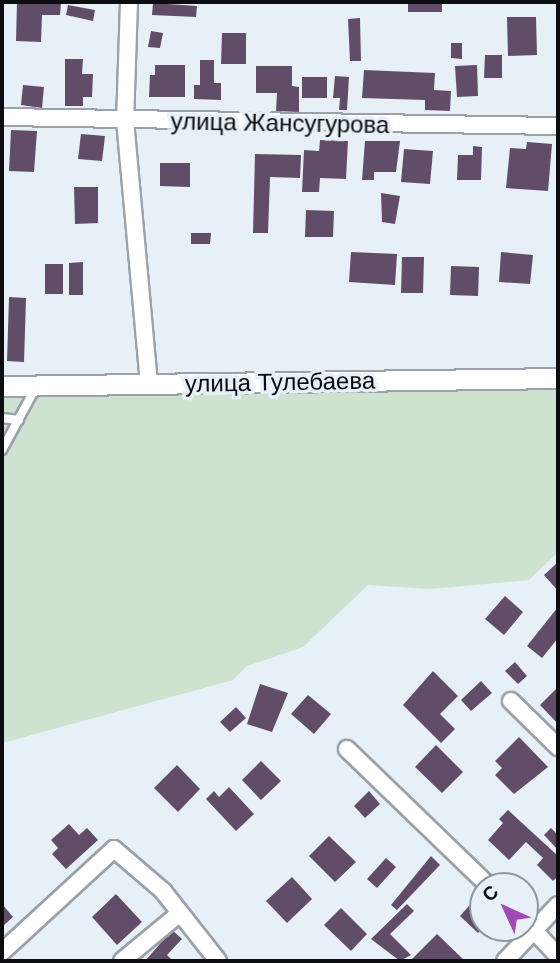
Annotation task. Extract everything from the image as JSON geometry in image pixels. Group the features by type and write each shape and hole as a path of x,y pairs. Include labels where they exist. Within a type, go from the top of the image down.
{"street":[{"path":"129,2 125,120 149,384"},
{"name":"улица Жансугурова","path":"2,117 558,126"},
{"name":"улица Тулебаева","path":"2,386 558,378"},
{"path":"511,701 558,747"},
{"path":"347,749 474,872"},
{"path":"2,951 114,849 163,891 218,961"},
{"path":"539,919 558,905"},
{"path":"122,961 180,913"},
{"path":"539,936 558,956"},
{"path":"505,961 519,942"}],"lane":[{"path":"2,450 37,385"},
{"path":"2,418 19,420"}],"green space":[{"path":"558,388 558,552 529,580 430,589 368,585 303,647 247,666 233,680 2,743 2,394"}],"building":[{"path":"17,2 61,2 60,15 42,15 41,42 16,41"},
{"path":"408,2 442,2 442,12 408,12"},
{"path":"153,3 197,6 196,17 152,15"},
{"path":"68,5 95,10 93,21 66,15"},
{"path":"507,17 536,17 537,55 508,56"},
{"path":"360,18 361,61 350,61 348,19"},
{"path":"151,31 163,33 160,48 148,47"},
{"path":"222,33 246,33 246,64 221,64"},
{"path":"451,43 462,43 462,59 451,58"},
{"path":"485,55 502,55 502,78 484,78"},
{"path":"65,59 83,59 82,74 93,74 92,97 83,97 83,106 65,106"},
{"path":"200,60 214,60 214,83 221,83 221,100 194,99 194,85 200,85"},
{"path":"155,65 185,65 185,97 149,97 150,75 155,75"},
{"path":"477,65 478,96 457,97 455,66"},
{"path":"256,66 292,66 292,86 299,87 299,112 276,111 277,93 256,93"},
{"path":"364,70 435,73 434,90 451,91 450,111 425,110 425,100 362,98"},
{"path":"335,76 349,77 347,110 339,110 340,98 333,98"},
{"path":"302,77 327,77 327,98 302,98"},
{"path":"23,85 44,87 42,108 21,105"},
{"path":"11,130 37,131 34,172 9,171"},
{"path":"81,134 105,136 102,161 78,159"},
{"path":"320,140 348,141 346,179 320,178 319,192 302,192 304,150 319,151"},
{"path":"365,141 400,141 396,172 374,172 374,180 362,180"},
{"path":"527,142 552,144 548,191 506,188 510,148 526,149"},
{"path":"473,146 482,147 481,180 457,180 458,155 473,155"},
{"path":"404,149 433,151 430,184 401,182"},
{"path":"255,154 301,155 300,178 270,177 268,233 253,233"},
{"path":"160,163 190,163 190,187 160,186"},
{"path":"74,187 98,187 98,223 75,224"},
{"path":"381,193 400,196 395,224 382,222"},
{"path":"306,210 334,211 333,237 305,237"},
{"path":"191,233 211,233 210,244 191,244"},
{"path":"351,252 397,254 395,285 349,282"},
{"path":"501,252 533,255 530,284 499,282"},
{"path":"402,257 424,257 423,293 401,293"},
{"path":"83,262 83,295 69,295 69,263"},
{"path":"45,264 63,264 63,294 45,294"},
{"path":"451,266 479,267 478,296 450,295"},
{"path":"9,297 26,298 24,362 7,361"},
{"path":"558,562 558,591 544,575"},
{"path":"505,596 523,612 504,635 485,619"},
{"path":"558,607 558,638 542,658 527,646"},
{"path":"515,662 527,676 518,684 505,671"},
{"path":"433,671 458,696 440,714 455,729 441,743 403,705"},
{"path":"481,681 492,693 471,711 461,700"},
{"path":"260,684 288,693 272,732 247,724"},
{"path":"558,687 558,724 540,705"},
{"path":"308,695 331,714 314,734 291,714"},
{"path":"236,707 246,718 230,732 220,722"},
{"path":"519,737 548,767 514,794 495,775 502,768 495,761"},
{"path":"436,745 463,772 442,793 415,767"},
{"path":"261,761 281,781 261,800 242,780"},
{"path":"177,765 200,789 178,812 154,788"},
{"path":"229,787 254,814 236,831 206,799 214,791 219,797"},
{"path":"369,791 380,804 365,818 354,806"},
{"path":"508,810 558,856 558,876 553,881 537,865 543,858 526,842 509,860 488,840 503,823 499,819"},
{"path":"69,824 79,835 87,828 98,840 66,869 52,854 58,848 51,840"},
{"path":"551,828 558,835 558,850 544,835"},
{"path":"329,836 356,862 335,882 309,856"},
{"path":"431,856 440,865 397,910 391,905"},
{"path":"386,858 396,867 377,888 367,879"},
{"path":"292,877 312,899 287,923 266,901"},
{"path":"116,894 142,922 117,945 92,917"},
{"path":"2,904 13,917 2,927"},
{"path":"407,904 414,911 390,934 411,955 400,961 371,939"},
{"path":"469,906 469,924 460,916"},
{"path":"341,908 367,934 351,951 324,925"},
{"path":"172,930 182,939 167,955 173,961 145,961"},
{"path":"437,934 465,961 410,961"}]}
